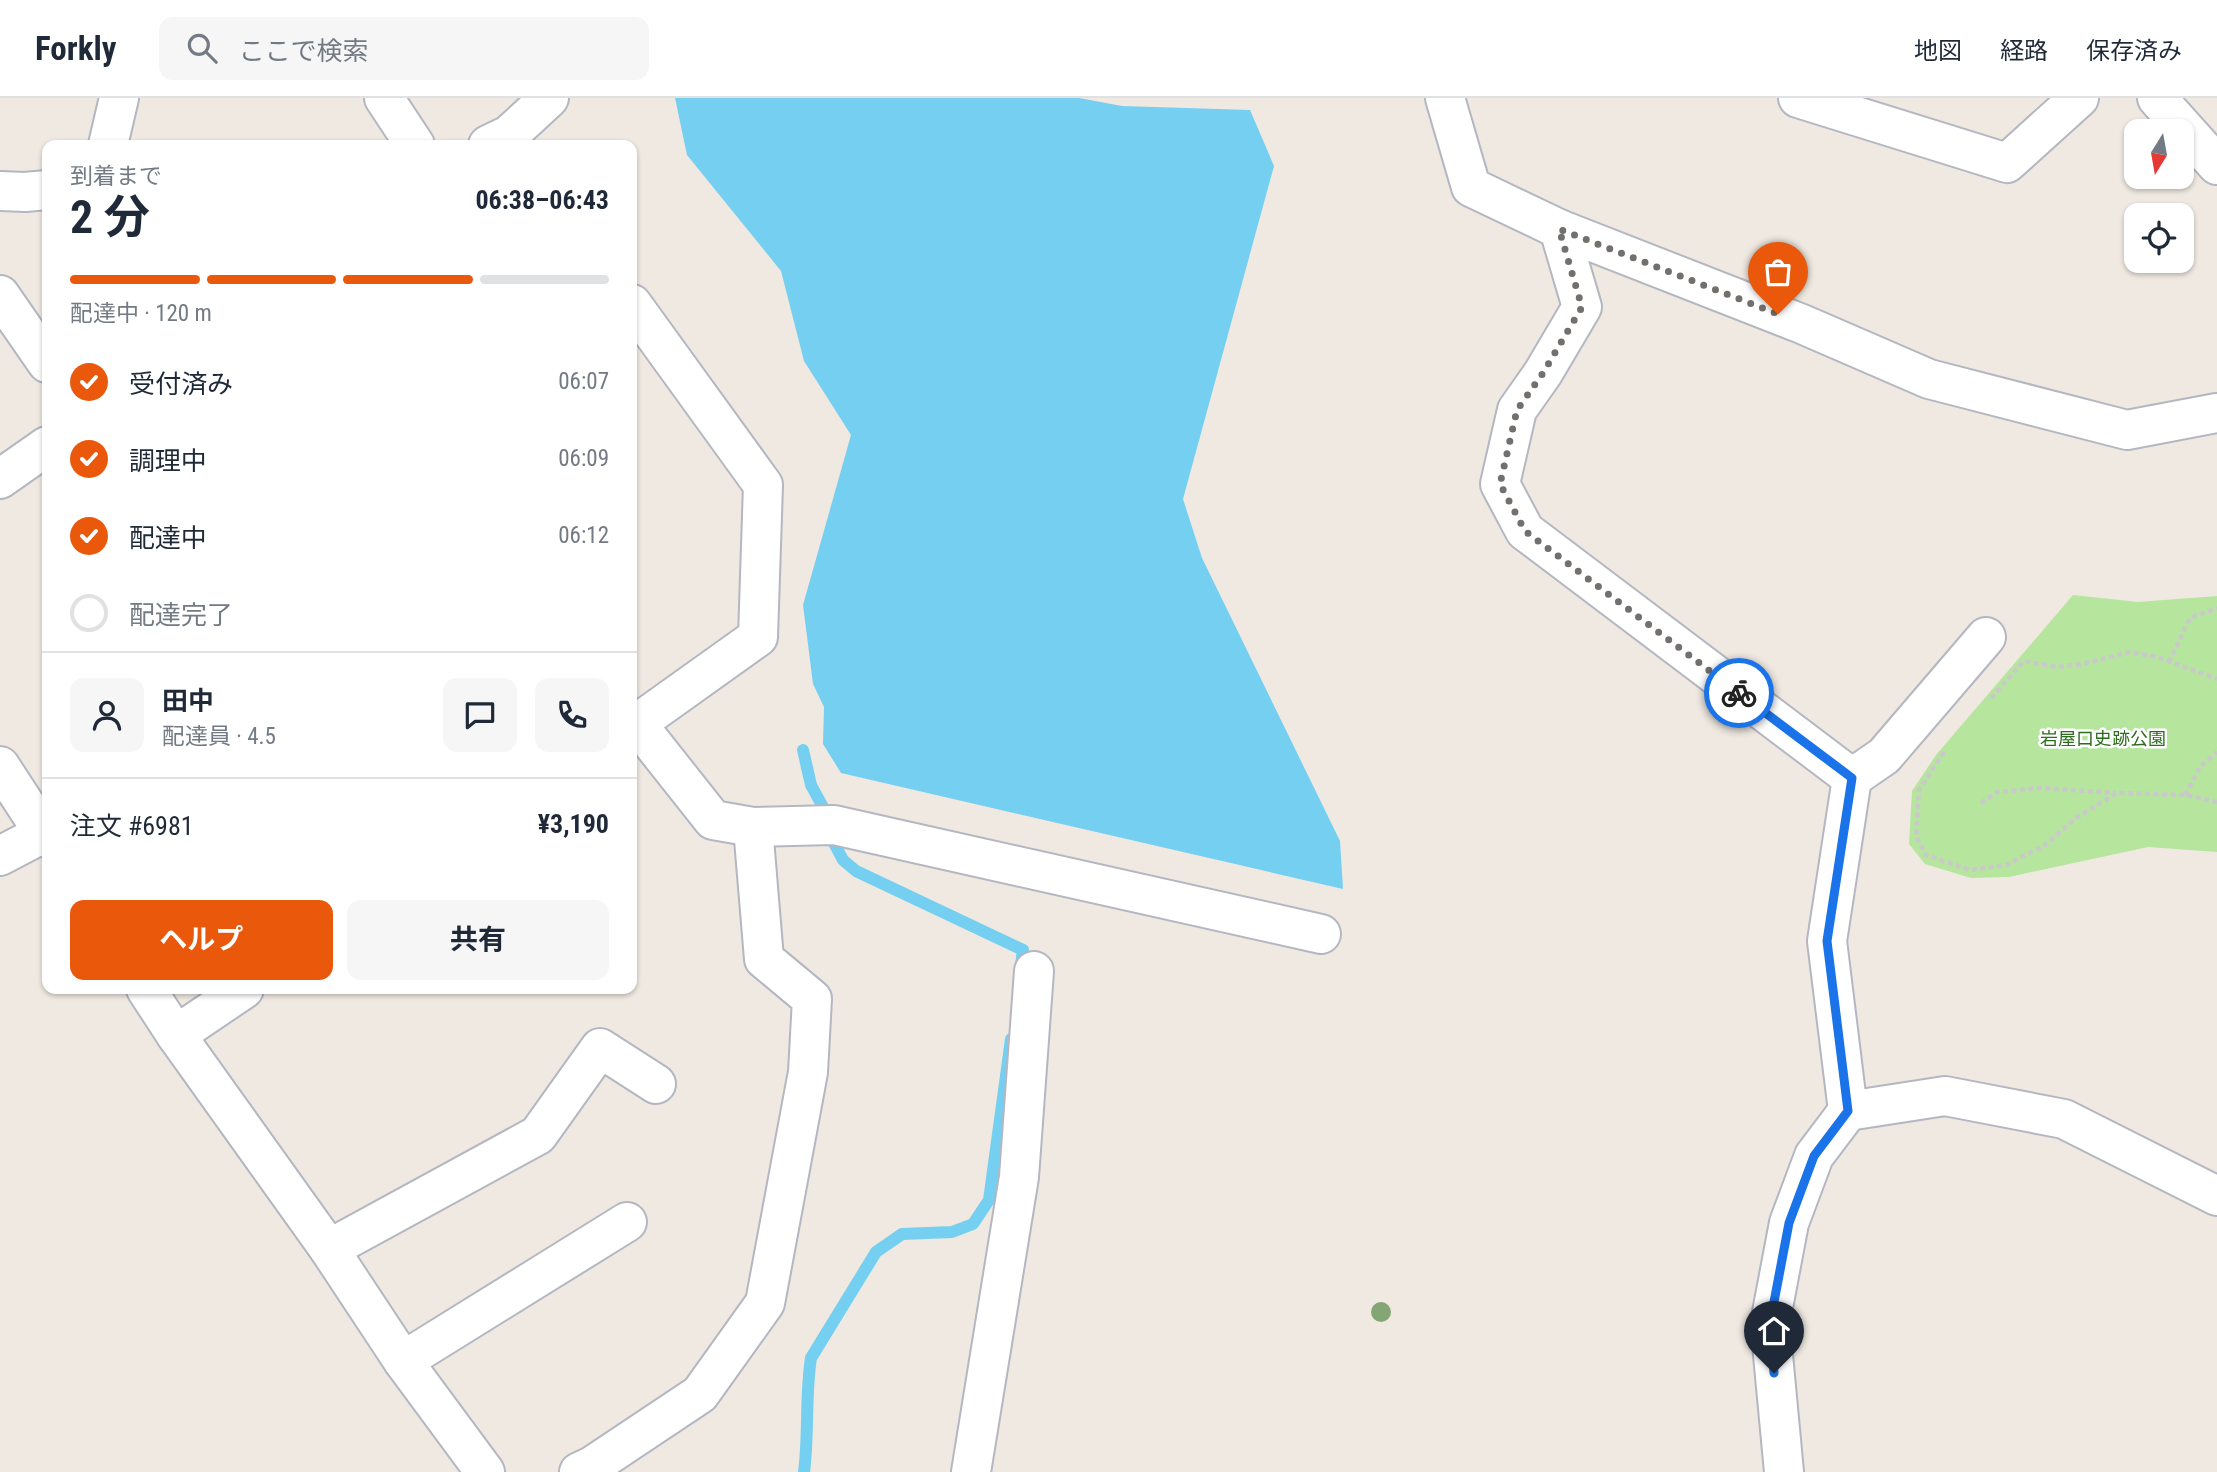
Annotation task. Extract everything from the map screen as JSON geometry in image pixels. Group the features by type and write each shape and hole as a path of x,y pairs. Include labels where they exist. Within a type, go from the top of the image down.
{"street":[{"path":"109,140 120,98"},
{"path":"384,98 412,140"},
{"path":"506,140 549,98"},
{"path":"1445,98 1471,187 1559,229 1802,324 1929,379 2127,430 2217,413"},
{"path":"1798,98 2007,163 2080,98"},
{"path":"2157,98 2217,165"},
{"path":"0,191 42,190"},
{"path":"1559,229 1582,307 1543,373 1517,410 1500,484 1512,508 1525,531 1852,778"},
{"path":"0,295 42,356"},
{"path":"637,311 763,485 758,637 637,724"},
{"path":"0,479 42,450"},
{"path":"1784,1472 1770,1323 1789,1223 1814,1156 1848,1111 1827,941 1852,778 1884,756 1986,638"},
{"path":"637,730 713,820 752,827 834,825 1321,933"},
{"path":"0,766 42,830"},
{"path":"579,1472 700,1394 765,1303 807,1072 812,999 764,959 752,827"},
{"path":"0,856 42,838"},
{"path":"971,1472 1019,1177 1034,971"},
{"path":"149,994 329,1249 402,1361 485,1472"},
{"path":"176,1035 237,994"},
{"path":"329,1249 537,1135 600,1048 656,1084"},
{"path":"1848,1111 1945,1096 2064,1119 2217,1196"},
{"path":"402,1361 627,1222"}],"path":[{"path":"2169,662 2190,618 2217,608"},
{"path":"1990,700 2024,661 2057,667 2130,652 2217,679"},
{"path":"1947,749 1919,790 1916,836 1926,855 1970,870 2006,865 2045,845 2076,818 2117,793"},
{"path":"2185,795 2200,766 2217,752"},
{"path":"1981,803 1997,792 2040,788 2185,795 2217,802"}],"green space":[{"name":"岩屋口史跡公園","path":"2073,595 2138,602 2217,596 2217,852 2148,847 2009,877 1971,878 1925,864 1909,844 1912,791 1936,755"}],"water":[{"path":"675,98 1079,98 1122,106 1250,110 1274,166 1183,499 1202,558 1340,841 1343,889 841,773 823,744 824,707 813,684 803,605 851,435 804,361 781,271 687,155"}],"waterway":[{"path":"803,750 811,785 824,809 833,841 843,860 856,871 1023,950 1020,973"},
{"path":"804,1472 811,1358 876,1252 902,1234 952,1232 973,1224 989,1200 1011,1039"}],"way so far":[{"path":"1739,693 1525,531 1500,484 1517,410 1543,373 1582,307 1559,229 1778,314"}],"route":[{"path":"1739,693 1852,778 1827,941 1848,1111 1814,1156 1789,1223 1770,1323 1774,1373"}]}
